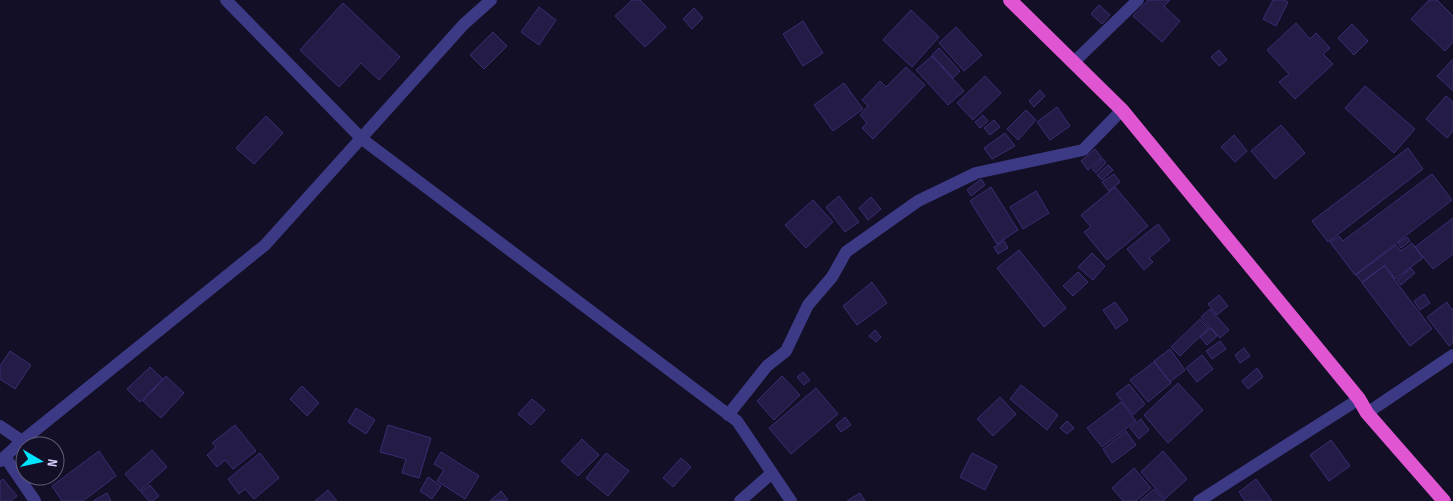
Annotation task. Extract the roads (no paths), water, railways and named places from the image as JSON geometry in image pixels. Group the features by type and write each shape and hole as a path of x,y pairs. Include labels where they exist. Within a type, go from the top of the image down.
{"highway":[{"path":"1010,0 1122,110 1368,413 1444,501"}],"street":[{"path":"226,0 362,139 737,422 792,501"},
{"path":"28,436 265,245 464,24 491,0"},
{"path":"1074,62 1138,0"},
{"path":"728,415 767,366 786,351 808,305 832,277 846,252 918,201 976,172 1083,150 1122,110"},
{"path":"1368,413 1453,355"},
{"path":"1199,501 1359,400"},
{"path":"0,426 15,436"},
{"path":"15,447 2,459 35,501"},
{"path":"740,501 772,473"}]}
